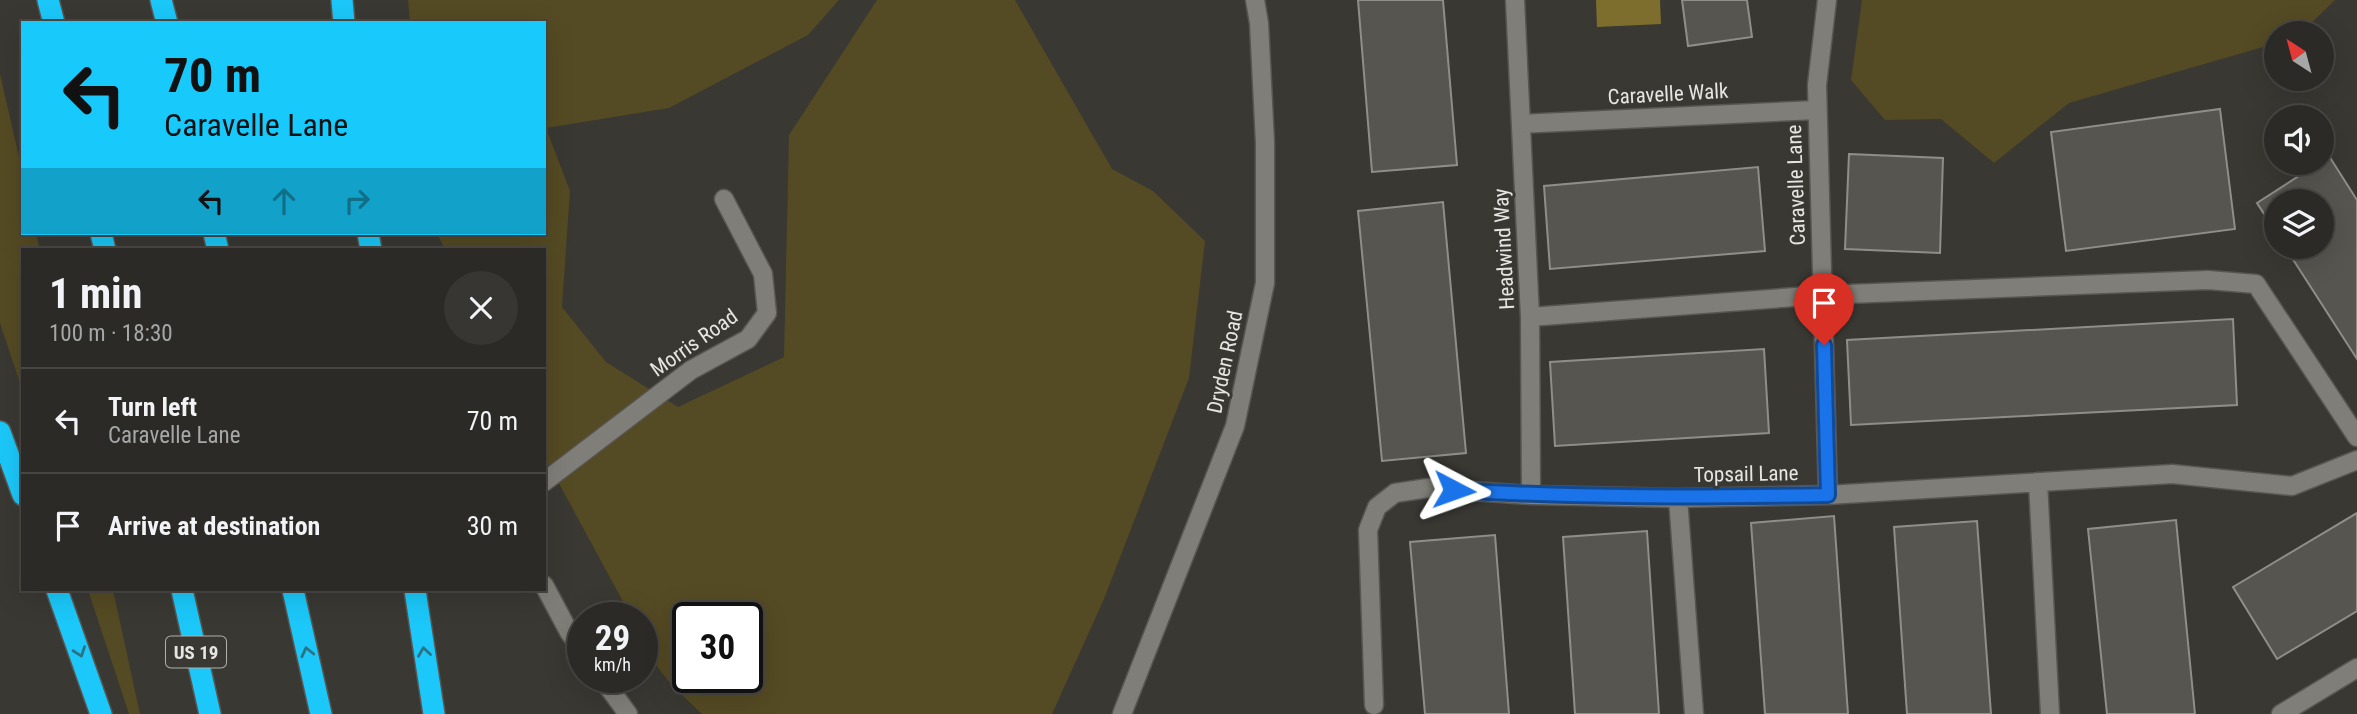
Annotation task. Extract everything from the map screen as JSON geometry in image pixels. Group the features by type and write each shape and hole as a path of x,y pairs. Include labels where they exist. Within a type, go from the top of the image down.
{"highway":[{"path":"48,0 53,21"},
{"path":"161,0 166,21"},
{"path":"342,0 344,21"},
{"path":"0,432 21,490"},
{"path":"57,591 101,714"},
{"name":"US 19","path":"182,591 210,714"},
{"path":"293,591 321,714"},
{"path":"415,591 433,714"}],"street":[{"name":"Dryden Road","path":"1122,714 1235,426 1265,283 1265,143 1259,23 1255,0"},
{"name":"Headwind Way","path":"1515,0 1530,317 1531,495"},
{"name":"Caravelle Lane","path":"1826,0 1817,110 1828,495"},
{"name":"Caravelle Walk","path":"1521,124 1817,110"},
{"name":"Morris Road","path":"546,480 691,370 748,339 767,313 763,274 724,199"},
{"path":"1530,317 1822,295 2208,280 2256,284 2357,437"},
{"name":"Topsail Lane","path":"1374,705 1368,530 1377,508 1395,493 1428,488 1531,495 1678,498 1828,495 2172,474 2292,486 2357,460"},
{"path":"2038,482 2050,714"},
{"path":"1678,498 1693,714"},
{"path":"546,589 567,628"},
{"path":"2281,714 2357,668"},
{"path":"613,693 628,714"}],"shaded area":[{"path":"408,0 839,0 808,35 669,108 546,128 546,21 410,21"},
{"path":"877,0 1015,0 1112,169 1153,191 1205,241 1189,378 1104,599 1052,714 702,714 680,693 763,693 763,602 672,602 672,685 658,668 658,602 623,602 546,460 546,248 444,248 438,235 546,235 546,128 570,191 562,307 606,362 678,407 784,357 789,135"},
{"path":"1596,0 1660,0 1661,24 1597,27"},
{"path":"1862,0 2335,0 2313,21 2264,21 2264,47 2069,103 1994,163 1941,119 1885,120 1851,80"},
{"path":"0,74 21,165 21,235 36,235 40,248 21,248 21,386 0,323"},
{"path":"88,591 113,591 140,714 129,714"}],"building":[{"path":"1358,0 1443,0 1457,165 1372,172"},
{"path":"1682,0 1747,0 1752,37 1688,46"},
{"path":"2220,109 2235,229 2066,251 2051,132"},
{"path":"1849,154 1943,158 1940,253 1845,249"},
{"path":"2334,164 2357,200 2357,359 2293,259 2334,259 2334,189 2279,189 2300,175 2334,175"},
{"path":"1758,167 1765,251 1550,269 1544,186"},
{"path":"2264,198 2264,214 2257,203"},
{"path":"1443,202 1466,453 1382,461 1358,211"},
{"path":"2233,319 2237,405 1851,425 1847,340"},
{"path":"1764,349 1769,433 1555,446 1550,362"},
{"path":"2357,513 2357,611 2277,659 2233,587"},
{"path":"1834,516 1848,714 1765,714 1751,523"},
{"path":"2176,520 2195,714 2107,714 2088,529"},
{"path":"1977,521 1991,714 1907,714 1894,527"},
{"path":"1647,531 1659,714 1575,714 1563,537"},
{"path":"1495,535 1509,714 1425,714 1410,542"}],"route":[{"path":"1454,490 1531,495 1678,498 1828,495 1824,345"}]}
